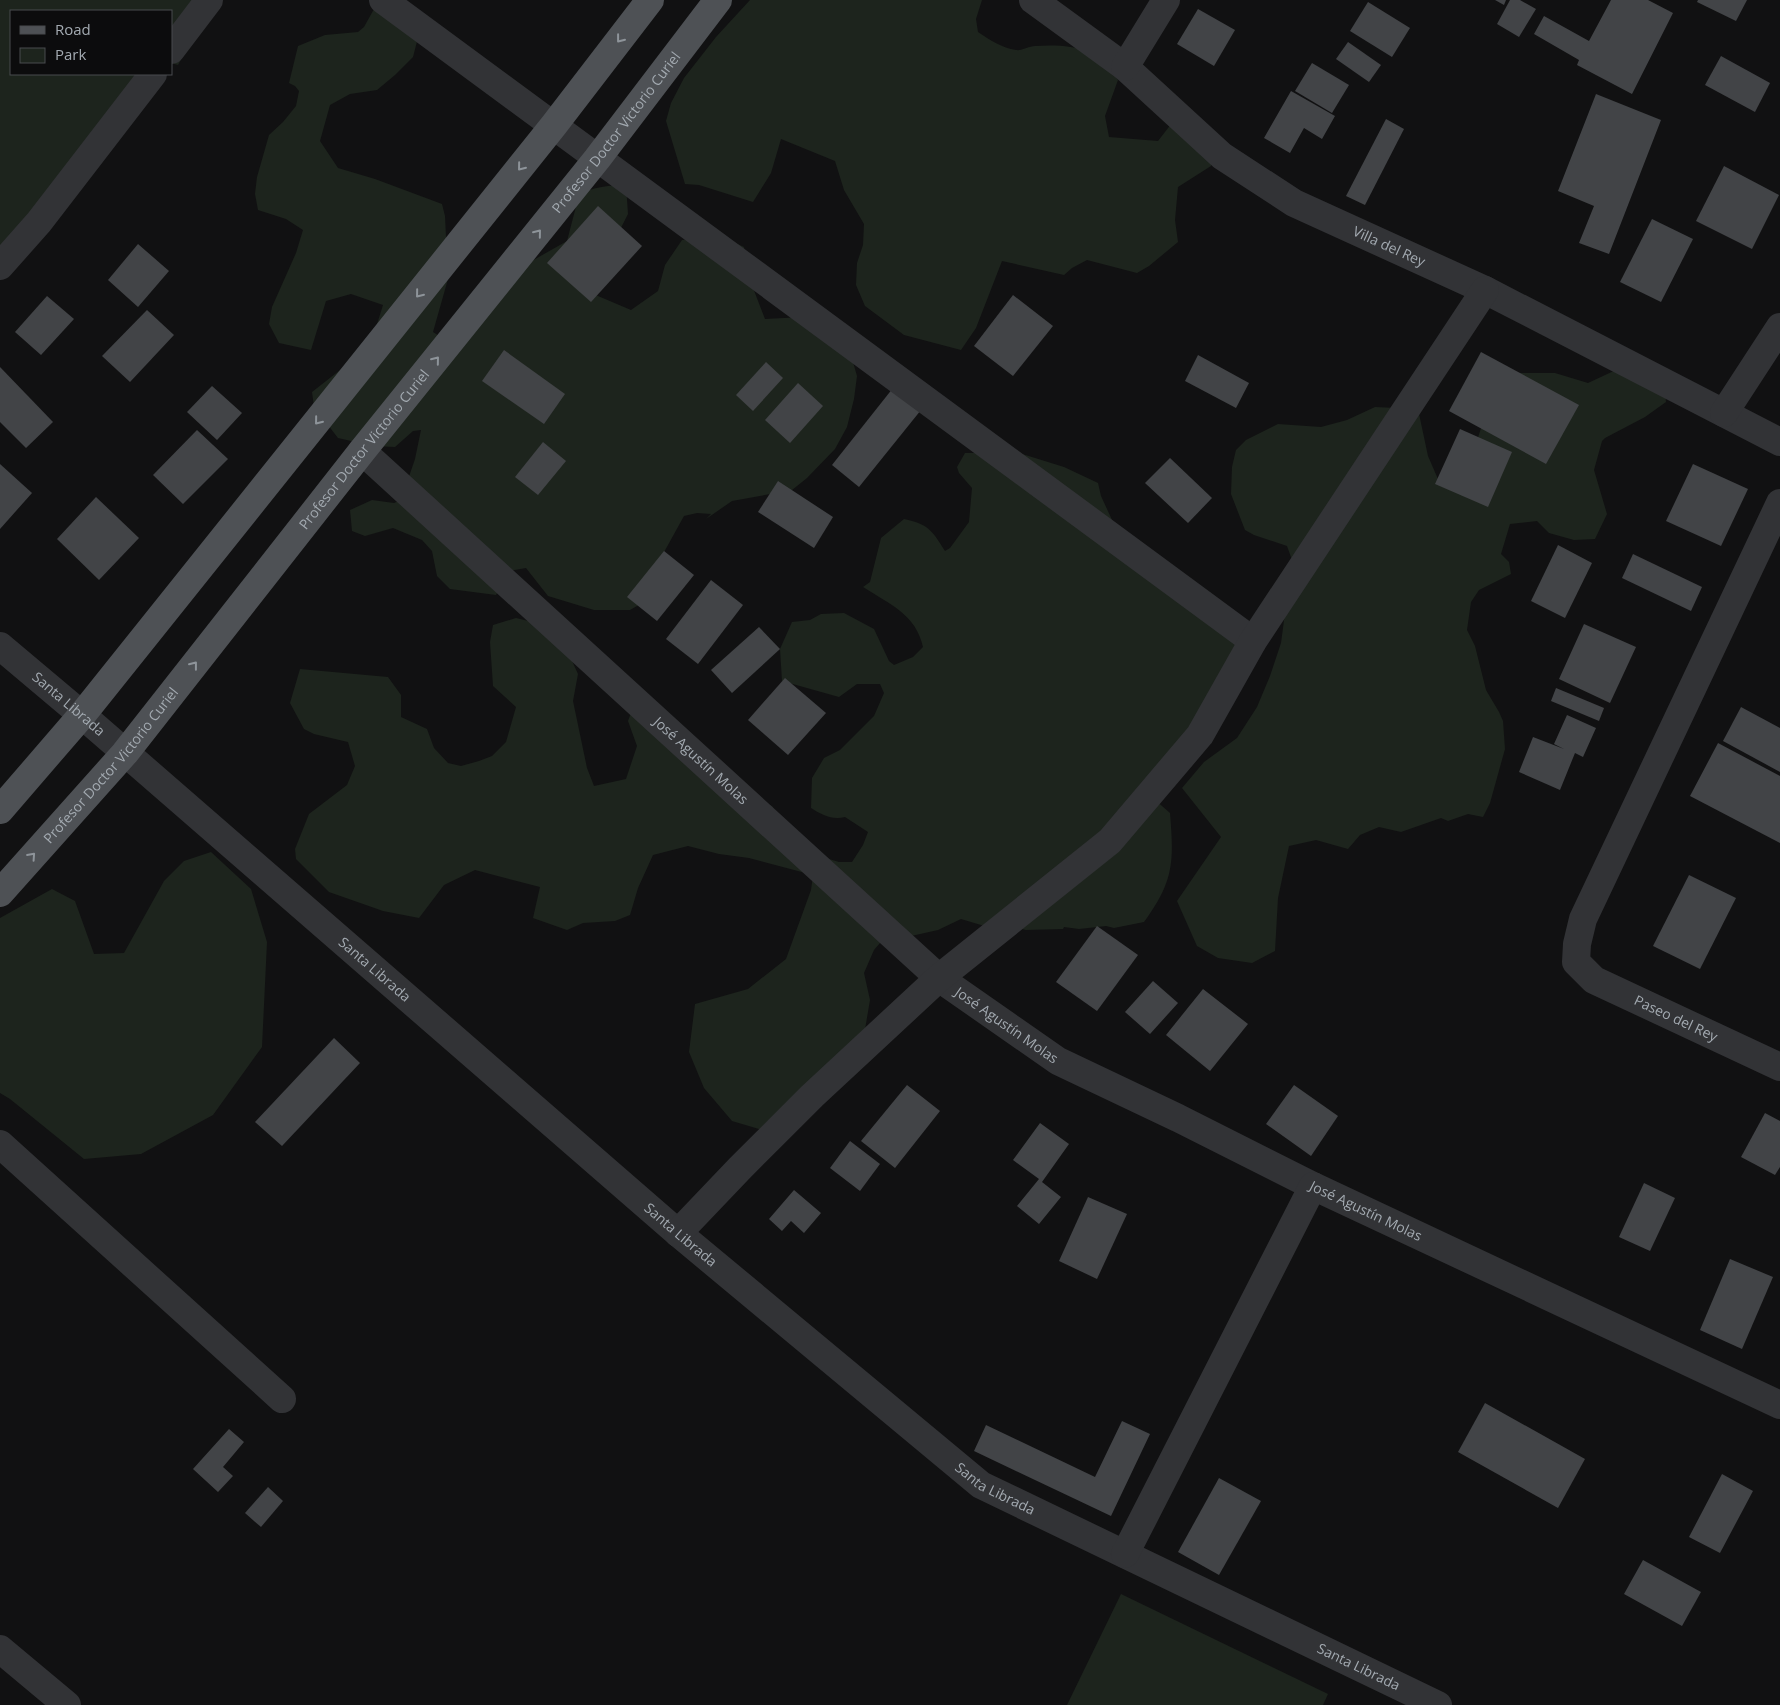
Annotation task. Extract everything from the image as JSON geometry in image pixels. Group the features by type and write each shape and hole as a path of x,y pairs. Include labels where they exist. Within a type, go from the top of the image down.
{"main road":[{"path":"0,810 82,715 554,125 650,0"},
{"name":"Profesor Doctor Victorio Curiel","path":"0,893 125,753 362,451 597,159 718,0"}],"street":[{"path":"172,49 209,0"},
{"path":"383,0 1254,641"},
{"name":"Villa del Rey","path":"1033,0 1125,67 1222,156 1294,203 1485,290 1780,442"},
{"path":"1125,67 1166,0"},
{"path":"0,266 39,222 152,75"},
{"path":"678,1234 812,1096 939,978 1110,841 1200,735 1254,641 1485,290"},
{"path":"1724,413 1780,327"},
{"name":"José Agustín Molas","path":"362,451 939,978 1058,1061 1178,1118 1312,1186 1780,1405"},
{"name":"Paseo del Rey","path":"1780,503 1583,919 1577,944 1576,962 1594,980 1780,1066"},
{"name":"Santa Librada","path":"0,646 82,715 678,1234 981,1485 1438,1705"},
{"path":"0,1144 282,1399"},
{"path":"1125,1554 1312,1186"},
{"path":"0,1649 67,1705"}],"green space":[{"path":"0,0 208,0 189,45 178,65 172,63 172,10 10,10 10,75 140,75 0,272"},
{"path":"379,0 421,26 413,57 377,90 350,94 330,105 320,141 338,168 375,179 442,204 445,216 448,279 433,332 450,343 530,262 567,241 579,195 595,188 626,185 628,214 589,291 631,310 658,291 665,265 682,240 718,235 744,247 750,280 765,319 822,316 847,341 857,376 847,427 835,449 807,478 792,490 732,501 706,519 711,514 697,513 684,516 663,554 644,602 630,610 594,610 548,596 526,568 509,571 496,595 450,589 437,576 432,551 422,540 393,528 365,536 352,531 350,510 372,500 394,503 401,500 415,459 421,430 413,431 395,447 373,446 338,438 314,407 312,392 349,363 373,337 383,305 351,294 326,301 311,350 279,343 269,324 272,307 296,253 303,230 286,219 258,210 255,194 257,177 269,135 296,106 299,91 289,83 298,46 325,35 358,32 364,27"},
{"path":"750,0 982,0 976,19 978,32 996,43 1018,50 1033,46 1072,47 1093,54 1103,60 1118,80 1105,116 1109,137 1158,141 1175,119 1211,150 1211,166 1178,187 1175,220 1178,242 1149,266 1137,273 1087,260 1064,275 1002,261 976,328 961,350 904,335 865,306 856,285 857,263 863,245 864,224 844,190 835,161 781,139 771,173 753,202 699,185 685,184 666,121 671,103 684,78 716,37"},
{"path":"1618,369 1664,382 1666,402 1645,417 1602,441 1594,470 1607,514 1595,539 1574,540 1549,533 1537,521 1510,524 1501,554 1509,562 1511,574 1479,590 1471,602 1467,630 1475,646 1486,690 1503,721 1505,749 1490,803 1483,817 1468,814 1448,821 1441,818 1401,832 1379,827 1360,835 1348,849 1316,840 1289,846 1278,898 1275,951 1252,963 1218,958 1197,946 1177,901 1221,837 1182,788 1204,762 1237,738 1257,707 1281,643 1292,560 1287,546 1245,530 1231,494 1232,467 1236,450 1246,440 1278,424 1321,427 1347,420 1375,407 1418,409 1428,456 1441,486 1466,474 1485,416 1515,373 1555,373 1588,383"},
{"path":"965,453 1019,453 1064,467 1098,483 1101,496 1113,522 1240,648 1154,799 1170,813 1172,845 1170,871 1161,895 1144,922 1114,928 1106,926 1079,929 1064,927 1063,929 1026,930 1010,926 991,928 961,919 938,930 880,943 874,950 864,973 870,1000 861,1053 766,1131 732,1121 704,1088 689,1052 695,1004 748,989 786,959 811,890 813,875 749,858 719,854 688,846 653,855 638,888 630,915 615,921 583,923 567,930 533,918 540,887 475,870 444,885 419,918 383,911 329,892 296,859 295,849 309,814 347,785 355,766 348,742 314,734 304,729 290,703 300,669 388,677 401,695 401,717 427,729 434,748 448,763 461,766 492,756 506,742 516,707 493,686 490,642 493,625 516,618 557,628 578,674 573,701 587,768 594,786 626,779 637,746 628,721 635,702 742,793 772,806 788,829 809,853 839,862 852,862 863,845 868,832 845,817 827,816 811,808 812,778 824,758 840,750 874,716 884,693 880,684 857,684 839,697 782,681 780,649 792,622 810,620 821,614 844,613 874,629 889,661 894,665 913,657 923,647 914,626 908,618 892,605 863,587 870,582 881,538 904,519 919,523 929,529 945,551 950,548 969,522 972,488 959,473 957,467"},
{"path":"211,852 251,889 267,942 262,1047 213,1115 141,1154 84,1159 0,1093 0,918 52,889 75,901 94,954 124,953 164,881 184,861"},
{"path":"1121,1594 1328,1694 1323,1705 1067,1705"}],"building":[{"path":"1495,0 1506,0 1504,5"},
{"path":"1510,0 1520,0 1536,9 1519,37 1497,24"},
{"path":"1611,0 1648,0 1673,13 1632,94 1577,65 1579,60 1534,34 1544,16 1589,41"},
{"path":"1698,0 1747,0 1736,21 1697,2"},
{"path":"1368,2 1410,28 1392,57 1350,31"},
{"path":"1198,9 1235,30 1214,66 1177,44"},
{"path":"1348,42 1381,65 1369,82 1336,59"},
{"path":"1721,56 1770,83 1755,112 1705,85"},
{"path":"1312,63 1349,85 1332,113 1295,91"},
{"path":"1291,91 1335,116 1322,139 1304,128 1290,153 1264,138"},
{"path":"1596,94 1661,120 1609,254 1579,243 1594,206 1558,191"},
{"path":"1386,119 1404,129 1365,205 1346,196"},
{"path":"1724,166 1779,195 1752,249 1696,221"},
{"path":"598,206 642,246 591,302 547,263"},
{"path":"1652,219 1693,239 1661,302 1620,282"},
{"path":"138,244 169,271 138,307 108,280"},
{"path":"1013,295 1053,326 1013,376 974,346"},
{"path":"47,296 74,319 41,355 15,332"},
{"path":"147,310 174,335 130,382 102,356"},
{"path":"504,350 565,394 544,424 482,381"},
{"path":"1481,352 1579,405 1546,464 1449,411"},
{"path":"1198,355 1249,383 1236,408 1185,381"},
{"path":"766,362 783,378 753,411 736,395"},
{"path":"0,367 53,422 26,448 0,422"},
{"path":"798,383 823,406 790,443 765,420"},
{"path":"212,386 242,413 217,440 187,412"},
{"path":"893,388 921,410 859,487 832,465"},
{"path":"1460,429 1512,452 1488,507 1435,484"},
{"path":"197,430 228,459 183,504 153,475"},
{"path":"543,442 566,461 538,495 515,477"},
{"path":"1170,458 1212,498 1188,523 1145,483"},
{"path":"0,464 32,493 0,529"},
{"path":"1693,464 1748,489 1721,546 1666,521"},
{"path":"778,481 833,517 814,548 758,512"},
{"path":"96,497 139,538 99,580 57,539"},
{"path":"1558,545 1592,563 1565,618 1531,601"},
{"path":"664,551 694,575 657,621 627,597"},
{"path":"1633,554 1702,587 1691,611 1622,578"},
{"path":"711,580 743,605 698,664 666,639"},
{"path":"1584,624 1636,647 1610,703 1559,679"},
{"path":"759,627 780,649 732,693 711,670"},
{"path":"785,678 826,713 788,755 748,720"},
{"path":"1556,688 1604,708 1599,721 1551,701"},
{"path":"1741,707 1780,728 1780,772 1723,741"},
{"path":"1567,715 1596,728 1583,757 1575,753 1560,790 1519,772 1533,737 1564,749 1554,744"},
{"path":"1718,743 1780,776 1780,843 1690,796"},
{"path":"1689,875 1736,898 1700,969 1653,946"},
{"path":"1097,926 1138,955 1097,1011 1056,982"},
{"path":"1153,981 1178,1003 1150,1034 1125,1012"},
{"path":"1203,989 1248,1024 1210,1071 1166,1035"},
{"path":"334,1038 360,1063 282,1146 255,1122"},
{"path":"907,1085 940,1111 895,1168 861,1141"},
{"path":"1294,1085 1338,1116 1311,1156 1266,1124"},
{"path":"1765,1113 1780,1121 1780,1167 1775,1175 1741,1157"},
{"path":"1040,1123 1069,1144 1042,1182 1061,1197 1039,1224 1017,1206 1039,1179 1013,1160"},
{"path":"850,1141 880,1164 860,1191 830,1168"},
{"path":"1644,1183 1675,1198 1650,1251 1619,1237"},
{"path":"794,1190 821,1213 804,1233 791,1221 782,1231 769,1219"},
{"path":"1088,1197 1127,1214 1097,1279 1059,1261"},
{"path":"1730,1259 1773,1277 1742,1349 1700,1330"},
{"path":"1485,1403 1585,1459 1558,1508 1458,1452"},
{"path":"1122,1421 1150,1434 1111,1516 974,1451 986,1425 1095,1477"},
{"path":"229,1429 244,1442 223,1467 233,1476 218,1492 193,1469"},
{"path":"1722,1474 1753,1491 1720,1553 1689,1537"},
{"path":"1219,1478 1261,1501 1219,1575 1178,1552"},
{"path":"268,1487 283,1501 261,1527 245,1513"},
{"path":"1643,1560 1701,1592 1682,1626 1624,1594"}]}
